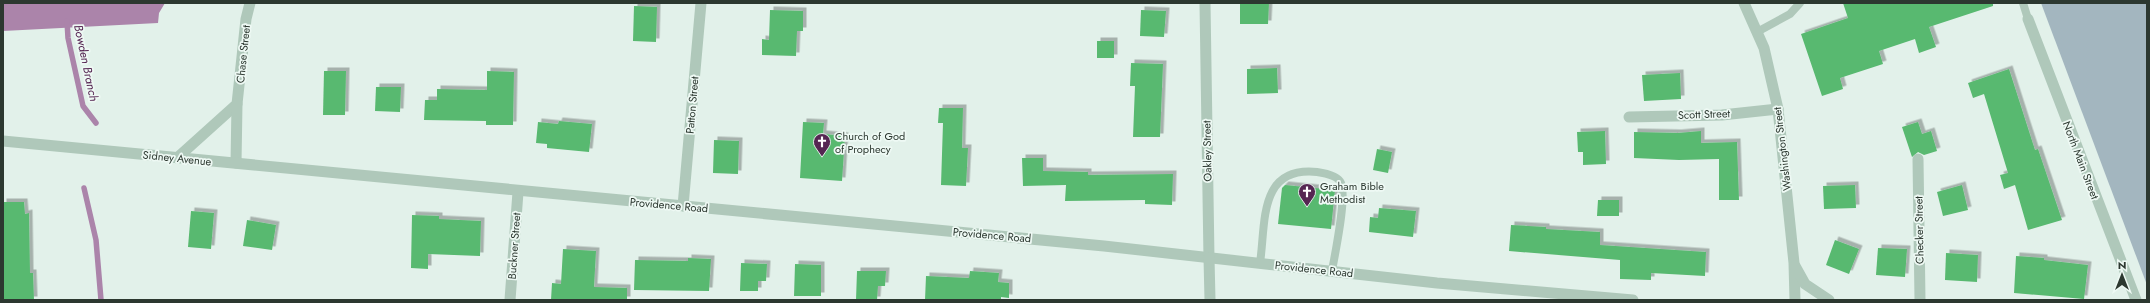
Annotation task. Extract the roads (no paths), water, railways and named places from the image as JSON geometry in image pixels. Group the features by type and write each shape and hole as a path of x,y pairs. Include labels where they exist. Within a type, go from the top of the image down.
{"street":[{"name":"Chase Street","path":"236,163 238,104 246,19 250,3"},
{"name":"Patton Street","path":"683,206 701,3"},
{"name":"Oakley Street","path":"1205,3 1210,300"},
{"name":"Washington Street","path":"1744,3 1764,48 1778,109 1794,263 1794,300"},
{"name":"North Main Street","path":"2028,19 2136,300"},
{"path":"177,158 238,104"},
{"name":"Scott Street","path":"1629,117 1722,114 1778,109"},
{"name":"Sidney Avenue","path":"3,141 351,173"},
{"name":"Checker Street","path":"1918,159 1920,300"},
{"name":"Providence Road","path":"351,173 518,192 1104,246 1332,272 1633,300"},
{"name":"Buckner Street","path":"510,300 518,192"},
{"path":"1794,263 1806,284 1829,300"}],"lane":[{"path":"1756,32 1790,14 1800,3"},
{"path":"2023,3 2028,19"},
{"path":"1260,264 1267,206 1272,189 1284,178 1294,173 1318,172 1339,180 1342,184 1341,206 1332,272"}],"waterway":[{"name":"Bowden Branch","path":"67,21 68,38 83,106 96,123"},
{"name":"Bowden Branch","path":"84,188 96,240 101,300"}],"place":[{"name":"Church of God of Prophecy","path":"822,157"},
{"name":"Graham Bible Methodist","path":"1307,207"}]}
